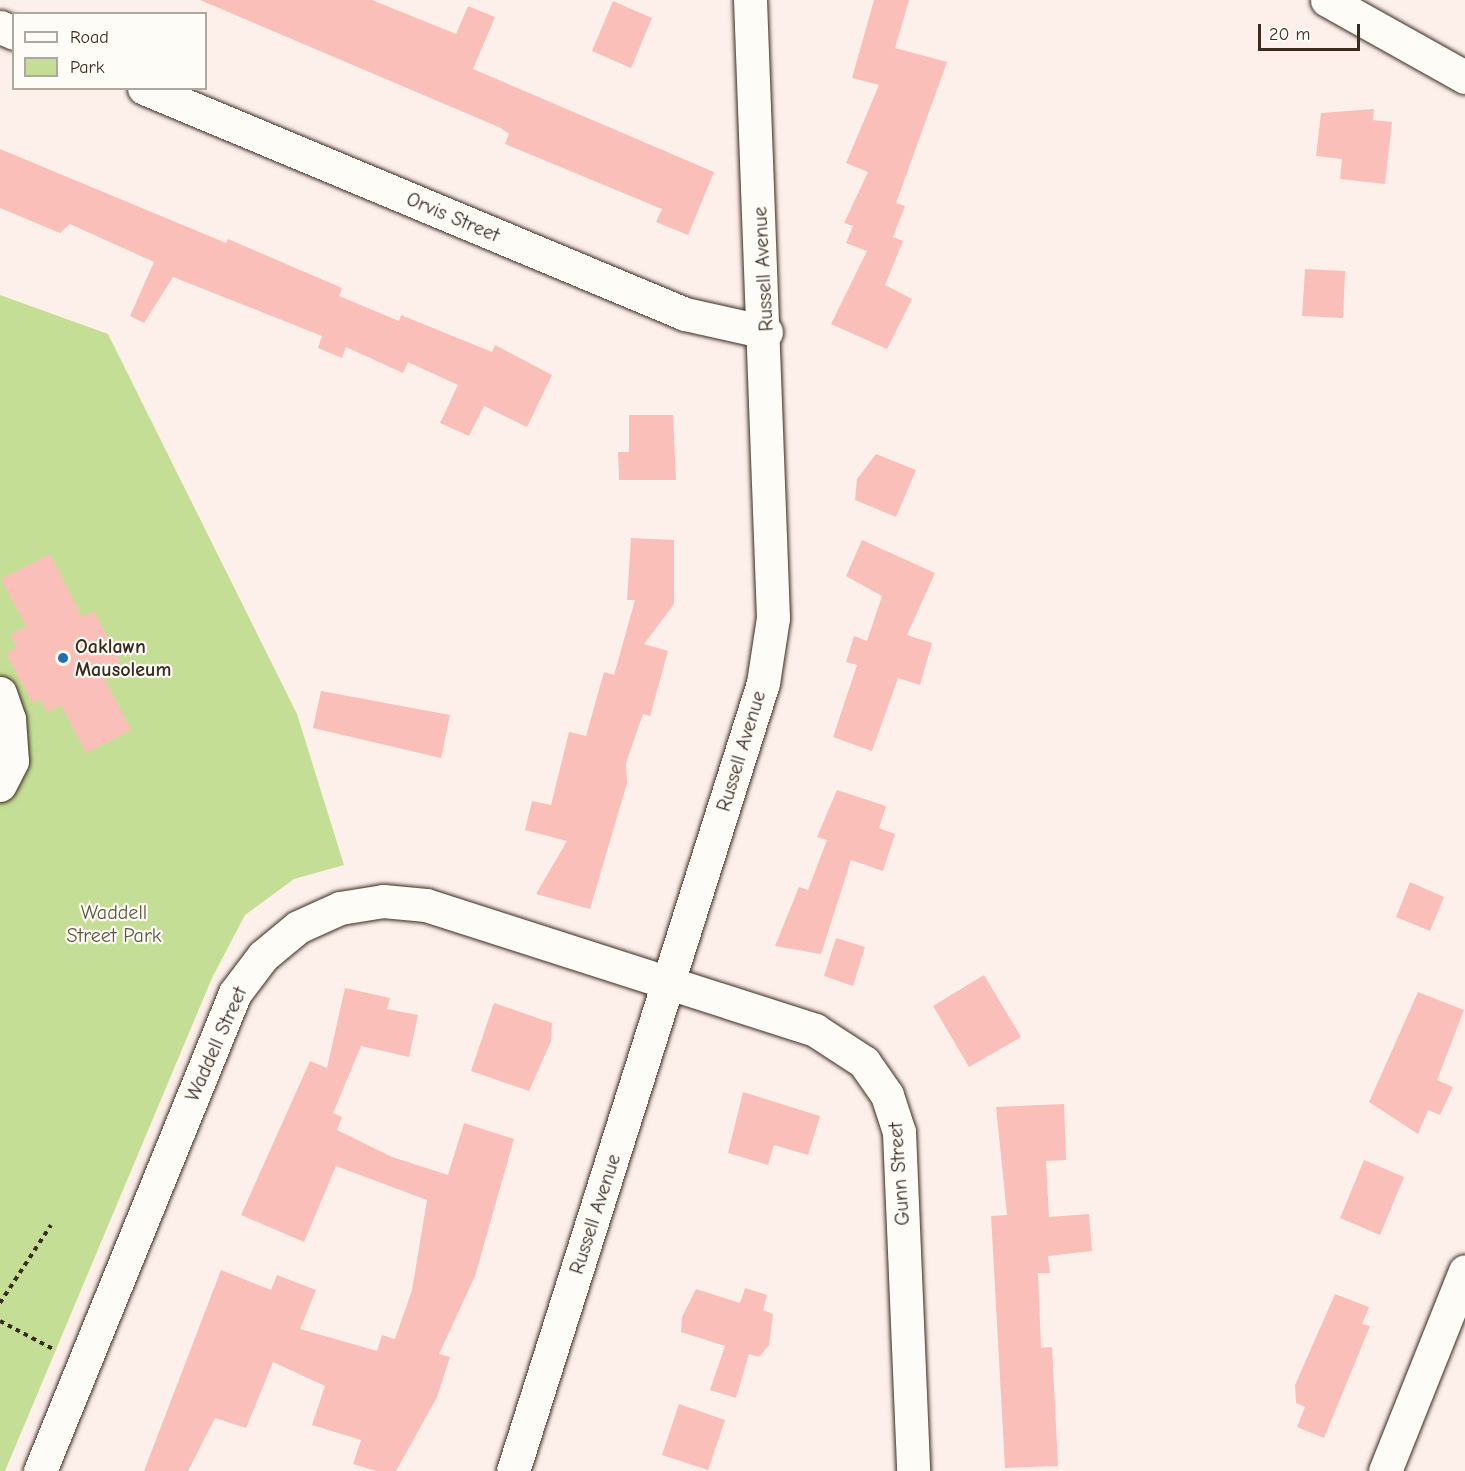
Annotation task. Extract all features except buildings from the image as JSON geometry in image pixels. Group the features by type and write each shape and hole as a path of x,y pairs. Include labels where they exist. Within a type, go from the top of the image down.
{"street":[{"name":"Russell Avenue","path":"513,1471 763,682 773,618 766,332 750,0"},
{"path":"1327,0 1465,78"},
{"name":"Orvis Street","path":"149,90 685,314 766,332"},
{"path":"0,693 9,719 12,761 0,785"},
{"name":"Waddell Street","path":"40,1471 235,993 263,956 298,927 340,908 383,901 426,905 669,983"},
{"name":"Gunn Street","path":"669,983 815,1030 849,1049 887,1095 899,1132 913,1471"},
{"path":"1385,1471 1465,1271"}],"path":[{"path":"0,1303 51,1225"},
{"path":"0,1321 56,1350"}],"green space":[{"name":"Waddell Street Park","path":"0,295 108,334 297,714 344,865 294,879 245,915 212,978 5,1471 0,1471"}],"place":[{"name":"Oaklawn Mausoleum","path":"63,658"}]}
